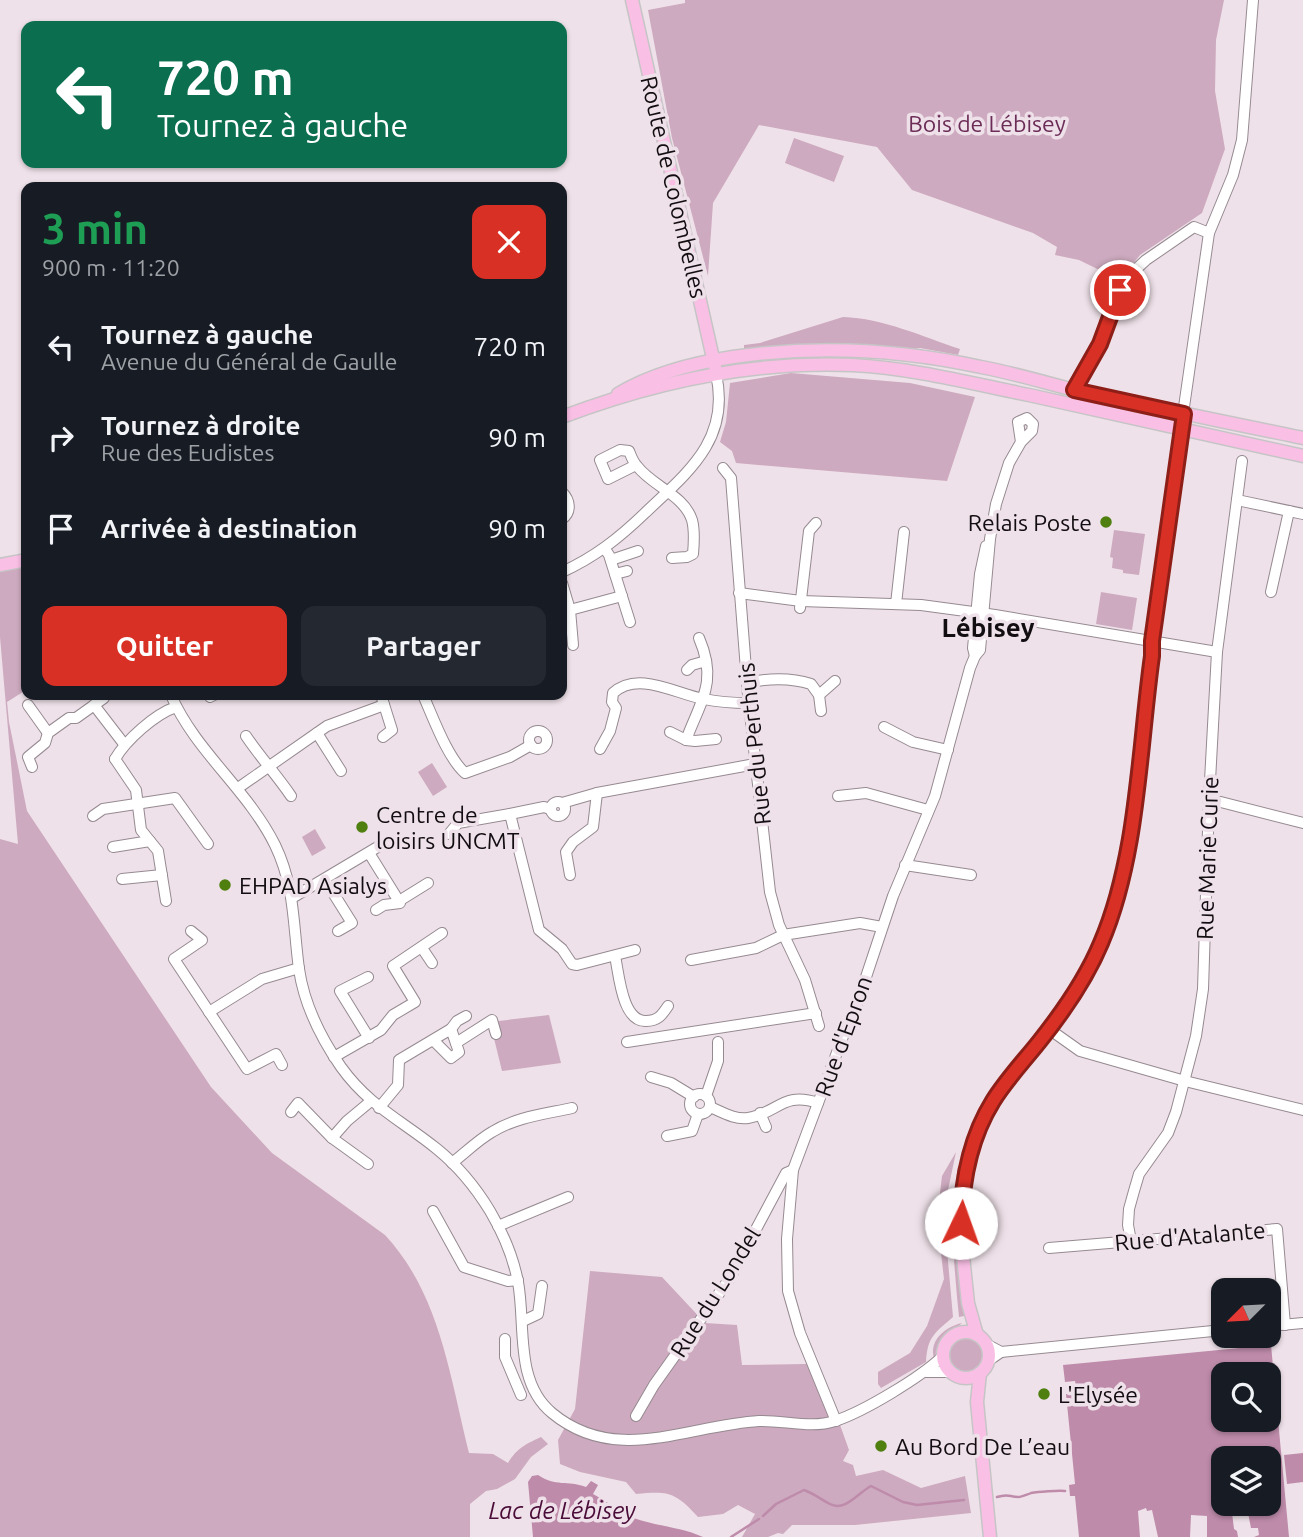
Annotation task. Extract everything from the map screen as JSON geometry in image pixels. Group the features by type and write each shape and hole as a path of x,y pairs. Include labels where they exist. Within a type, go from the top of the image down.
{"main road":[{"name":"Route de Colombelles","path":"632,0 716,374"},
{"path":"567,415 608,399 647,379 713,360 808,349 888,352 981,366 1074,390 1303,438"},
{"path":"608,399 716,374 803,365 852,365 900,370 1303,456"},
{"path":"990,1537 977,1402 980,1374 988,1362 989,1353 968,1303 961,1237 961,1200 971,1150 992,1102 1049,1029 1088,970 1111,917 1130,836 1152,641 1184,414"},
{"path":"0,565 21,561"},
{"path":"968,1303 960,1333 946,1344 943,1356 945,1365 977,1402"},
{"path":"960,1333 982,1339"},
{"path":"956,1375 974,1377 980,1374"}],"street":[{"path":"1184,414 1209,233 1233,176 1242,140 1253,0"},
{"path":"1074,390 1092,360 1120,290 1139,266 1194,227 1209,233"},
{"path":"567,569 605,549 699,460 713,433 720,398 716,374"},
{"name":"Rue d'Epron","path":"835,1421 809,1359 788,1291 787,1239 793,1170 860,999 859,994 882,927 928,810 948,750 975,656 973,648 990,539 1005,474 1021,442"},
{"name":"Rue Marie Curie","path":"1131,1241 1129,1209 1139,1174 1168,1133 1196,1036 1203,989 1217,652 1242,461"},
{"path":"636,465 674,497 692,520 693,554 672,558"},
{"name":"Rue du Perthuis","path":"723,468 731,478 747,683 770,892 783,935 805,979 819,1027"},
{"path":"1237,500 1303,514"},
{"path":"1271,592 1289,511"},
{"path":"800,605 809,531 816,523"},
{"path":"896,604 904,531"},
{"path":"605,549 611,560 630,622"},
{"path":"611,560 638,551"},
{"path":"615,574 626,570"},
{"path":"739,593 800,605 896,604 980,613 1217,652"},
{"path":"570,610 622,596"},
{"path":"567,601 573,645"},
{"path":"686,740 704,699 709,680 699,638"},
{"path":"687,670 706,660"},
{"path":"747,683 777,678 811,684 819,695 821,710"},
{"path":"819,695 835,681"},
{"path":"600,749 615,716 616,708 611,697 618,689 632,684 646,684 704,699 749,703"},
{"path":"32,767 28,757 45,743 48,733 69,718 76,718 100,700"},
{"path":"173,700 184,722 260,817 275,845 292,898 299,968 313,1016 334,1057 375,1105 453,1163 477,1192 498,1226 518,1280 525,1363 537,1395 551,1413 603,1439 631,1441 760,1421 835,1421 926,1372 943,1356"},
{"path":"238,788 317,733 382,700 392,730 383,737"},
{"path":"425,700 459,768 465,773 510,757 531,745"},
{"path":"28,705 48,733"},
{"path":"94,705 124,744"},
{"path":"166,901 159,851 141,830 136,790 111,759 124,744 165,712 176,707"},
{"path":"884,727 914,742 948,750"},
{"path":"670,732 686,740 716,739"},
{"path":"317,733 341,771"},
{"path":"246,736 291,796"},
{"path":"449,834 458,823 544,807 550,809 553,815 562,815 565,809 562,803 597,793 755,764"},
{"path":"570,875 566,852 573,842 593,827 597,793"},
{"path":"838,796 866,793 928,810"},
{"path":"93,816 103,809 138,804 176,794 208,845"},
{"path":"1209,799 1303,823"},
{"path":"510,814 539,930 562,948 572,964 635,950"},
{"path":"113,847 150,841"},
{"path":"292,898 386,842"},
{"path":"369,853 399,901"},
{"path":"905,865 971,876"},
{"path":"122,879 162,875"},
{"path":"325,880 352,923 338,931"},
{"path":"376,910 384,905 400,903 399,901 428,883"},
{"path":"691,960 756,948 783,935 860,923 882,927"},
{"path":"191,931 202,940 174,959 247,1069 276,1054 282,1065"},
{"path":"334,1057 381,1030 393,1015 415,1002 393,966 442,933"},
{"path":"422,948 432,963"},
{"path":"615,956 626,1007 635,1018 652,1021 662,1016 668,1006"},
{"path":"209,1012 254,982 299,968"},
{"path":"368,977 340,990 369,1038"},
{"path":"627,1042 816,1013"},
{"path":"332,1138 347,1121 402,1086 397,1069 399,1060 451,1029 457,1021 466,1016"},
{"path":"456,1043 492,1016 496,1034"},
{"path":"433,1040 451,1058 459,1052 451,1029"},
{"path":"1049,1029 1080,1051 1185,1081 1303,1110"},
{"path":"706,1096 718,1061 718,1042"},
{"path":"386,1063 397,1069"},
{"path":"651,1077 671,1083 694,1097"},
{"path":"700,1094 710,1101 710,1107 707,1112 698,1114 691,1108 691,1102 700,1094"},
{"path":"710,1107 742,1118 797,1098 818,1103"},
{"path":"290,1112 298,1103 332,1138 368,1164"},
{"path":"453,1163 504,1125 572,1108"},
{"path":"760,1113 766,1127"},
{"path":"667,1136 692,1131 698,1114"},
{"name":"Rue du Londel","path":"636,1416 654,1385 730,1278 786,1173 793,1170"},
{"path":"498,1226 568,1198"},
{"path":"433,1211 464,1267 508,1281 518,1280"},
{"name":"Rue d'Atalante","path":"1049,1248 1277,1228 1285,1325"},
{"path":"523,1321 537,1314 541,1286"},
{"path":"1281,1325 1303,1323"},
{"path":"988,1362 1000,1352 1211,1331"},
{"path":"505,1339 505,1357 521,1395"},
{"path":"982,1339 1000,1352"},
{"path":"509,1369 525,1363"},
{"path":"926,1372 956,1375"}],"green space":[{"name":"Bois de Lébisey","path":"685,0 1224,0 1216,40 1215,91 1225,149 1202,213 1140,255 1120,280 1079,260 1055,255 1057,247 1033,233 912,190 877,147 759,125 713,203 708,276 672,138 648,10 685,3"},
{"path":"794,138 844,156 834,182 785,163"},
{"path":"843,317 888,324 960,349 958,355 920,348 908,350 824,344 744,351 744,345 760,343"},
{"path":"791,373 910,383 975,397 947,481 736,463 732,451 720,442 726,422 730,383"},
{"path":"1114,530 1145,534 1139,575 1112,568 1113,558 1110,557"},
{"path":"21,567 21,693 7,702 27,811 211,1087 272,1153 385,1235 404,1258 431,1310 449,1366 469,1453 493,1454 508,1463 526,1444 541,1437 548,1444 531,1457 515,1479 497,1489 486,1491 470,1504 470,1537 0,1537 0,839 18,844 0,637 0,570"},
{"path":"1101,592 1137,598 1132,630 1096,624"},
{"path":"432,763 447,787 433,796 418,772"},
{"path":"315,829 326,848 312,856 302,837"},
{"path":"549,1015 561,1063 502,1071 490,1022"},
{"path":"956,1152 948,1190 945,1228 953,1317 930,1340 926,1362 881,1388 878,1384 878,1372 910,1353 927,1326 944,1279 937,1218 942,1176"},
{"path":"958,1166 962,1167 955,1211 964,1311 964,1316 959,1317 953,1223"},
{"path":"590,1271 662,1277 705,1323 737,1325 742,1365 805,1364 817,1361 849,1450 843,1461 853,1465 856,1476 883,1470 921,1488 965,1476 971,1513 855,1525 792,1525 783,1534 742,1537 755,1514 738,1505 723,1514 698,1517 683,1502 671,1495 636,1494 626,1482 580,1472 560,1464 558,1440 575,1409"},
{"path":"962,1323 943,1339 935,1361 933,1347 939,1336"},
{"path":"966,1337 979,1342 984,1355 979,1368 966,1373 953,1368 948,1355 953,1342"}],"water":[{"path":"1240,1348 1271,1348 1273,1362 1211,1362 1211,1432 1279,1432 1280,1446 1211,1446 1211,1516 1232,1516 1238,1537 1207,1537 1207,1516 1191,1515 1190,1537 1158,1537 1152,1510 1147,1511 1146,1508 1138,1511 1140,1537 1079,1537 1075,1496 1070,1496 1069,1485 1075,1484 1066,1394 1077,1393 1075,1381 1065,1382 1063,1365"},
{"path":"1281,1452 1289,1537 1254,1537 1259,1535 1258,1528 1251,1528 1249,1516 1281,1516"},
{"path":"1303,1453 1303,1482 1287,1484 1284,1455"},
{"name":"Lac de Lébisey","path":"538,1475 550,1481 586,1487 591,1481 598,1485 593,1494 627,1515 703,1537 533,1537 528,1482 532,1476"}],"waterway":[{"path":"763,1516 776,1504 804,1490 836,1506 846,1504 871,1486 903,1502 917,1505 964,1500"},
{"path":"997,1497 1065,1491"},
{"path":"731,1537 759,1519"}],"place":[{"name":"Relais Poste","path":"1106,522"},
{"name":"Centre de loisirs UNCMT","path":"362,827"},
{"name":"EHPAD Asialys","path":"225,885"},
{"name":"L'Elysée","path":"1044,1394"},
{"name":"Au Bord De L’eau","path":"881,1446"}],"district":[{"name":"Lébisey","path":"988,627"}],"route":[{"path":"961,1223 964,1178 976,1135 992,1102 1069,1002 1088,970 1111,917 1130,836 1152,641 1184,414 1074,390 1100,344 1120,290"}]}
